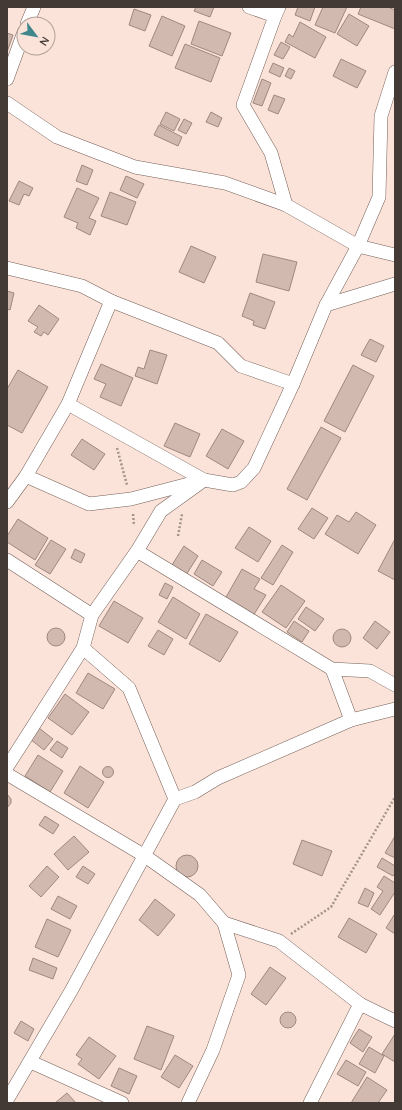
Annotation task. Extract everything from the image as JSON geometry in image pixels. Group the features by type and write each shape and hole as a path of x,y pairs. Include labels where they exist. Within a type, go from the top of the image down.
{"street":[{"path":"249,7 277,11 243,105 271,153 286,205"},
{"path":"7,79 16,54"},
{"path":"68,404 204,480 233,485 241,482 254,468 293,384 326,305 358,246 379,197 382,116 395,72"},
{"path":"7,103 57,137 135,167 225,183 286,205 358,246 395,255"},
{"path":"7,268 82,286 111,301 218,343 241,366 293,384"},
{"path":"326,305 395,284"},
{"path":"7,502 26,476 68,404 111,301"},
{"path":"26,476 89,504 131,499 204,480"},
{"path":"7,767 83,648 92,615 137,551 161,511 204,480"},
{"path":"137,551 332,669 370,671 395,685"},
{"path":"7,560 92,615"},
{"path":"83,648 129,688 176,799"},
{"path":"332,669 351,720"},
{"path":"7,1100 31,1062 176,799 195,792 218,778 351,720 395,709"},
{"path":"7,774 145,856 200,895 224,923 239,975 213,1050 188,1103"},
{"path":"224,923 279,942 360,1004 395,1021"},
{"path":"310,1103 360,1004"},
{"path":"31,1062 122,1103"}],"path":[{"path":"279,942 331,907 395,797"}],"building":[{"path":"196,7 214,7 210,17 194,11"},
{"path":"298,7 315,7 310,21 295,15"},
{"path":"323,7 347,7 335,33 315,25"},
{"path":"361,7 388,7 395,10 395,29 358,14"},
{"path":"134,9 151,15 145,31 129,25"},
{"path":"349,14 369,26 357,46 337,34"},
{"path":"162,16 185,26 172,56 149,46"},
{"path":"199,21 231,33 222,56 191,44"},
{"path":"300,22 326,37 315,58 285,42 289,34 293,37"},
{"path":"7,33 13,35 7,52"},
{"path":"281,42 290,47 283,59 274,55"},
{"path":"185,44 220,58 211,82 175,68"},
{"path":"341,59 366,71 357,88 333,76"},
{"path":"273,63 284,68 280,77 269,72"},
{"path":"289,68 295,71 291,79 285,76"},
{"path":"262,79 271,83 262,106 253,103"},
{"path":"274,95 285,99 278,114 268,110"},
{"path":"166,112 180,119 174,131 160,124"},
{"path":"211,112 222,118 218,127 206,122"},
{"path":"184,119 192,123 186,134 178,130"},
{"path":"159,125 182,137 178,146 154,135"},
{"path":"82,165 93,170 87,185 76,181"},
{"path":"126,176 144,184 137,198 120,190"},
{"path":"19,181 33,188 29,196 24,194 19,205 9,201"},
{"path":"77,188 99,198 89,218 96,221 90,235 76,228 78,223 64,217"},
{"path":"110,192 136,202 127,225 101,216"},
{"path":"191,246 216,257 204,283 179,272"},
{"path":"263,254 297,262 289,291 256,282"},
{"path":"7,291 14,293 10,310 7,309"},
{"path":"250,293 275,302 265,329 253,325 254,321 242,316"},
{"path":"39,305 59,319 48,335 44,332 41,336 34,332 38,327 28,321"},
{"path":"370,339 384,346 376,362 361,355"},
{"path":"150,350 167,355 157,384 135,376 138,367 144,369"},
{"path":"101,364 133,378 121,406 100,397 106,384 94,379"},
{"path":"353,365 374,376 345,432 324,421"},
{"path":"18,370 48,387 22,433 7,425 7,389"},
{"path":"175,423 200,434 190,457 164,446"},
{"path":"321,427 341,438 307,500 287,489"},
{"path":"222,429 244,441 228,469 206,456"},
{"path":"82,439 105,454 94,470 71,455"},
{"path":"312,508 328,518 314,539 298,529"},
{"path":"356,512 376,525 358,554 325,534 337,515 349,522"},
{"path":"18,519 48,538 35,560 7,542 7,536"},
{"path":"249,527 271,541 258,562 235,548"},
{"path":"395,539 395,580 378,571"},
{"path":"51,540 66,549 50,574 35,565"},
{"path":"282,545 293,552 273,585 261,578"},
{"path":"184,546 198,556 186,575 172,565"},
{"path":"75,549 85,554 81,563 71,558"},
{"path":"202,560 222,572 213,586 194,574"},
{"path":"242,569 260,579 254,589 266,595 253,616 225,599"},
{"path":"165,583 173,587 167,599 159,595"},
{"path":"281,585 305,601 286,628 262,612"},
{"path":"173,597 200,614 186,639 158,622"},
{"path":"114,601 143,618 128,643 99,626"},
{"path":"306,607 324,619 315,631 298,619"},
{"path":"206,614 238,632 220,662 189,644"},
{"path":"294,621 309,631 302,642 287,632"},
{"path":"375,621 390,632 377,649 363,638"},
{"path":"56,628 62,631 65,637 62,643 56,646 50,643 47,637 50,631"},
{"path":"338,629 346,629 351,634 349,645 346,647 338,647 333,642 333,634"},
{"path":"158,630 173,639 164,655 148,646"},
{"path":"88,673 115,689 103,709 76,693"},
{"path":"65,694 89,712 72,735 48,718"},
{"path":"39,728 53,739 44,750 30,739"},
{"path":"57,741 68,748 62,758 50,750"},
{"path":"38,755 63,771 50,792 25,776"},
{"path":"80,766 104,782 88,808 64,793"},
{"path":"108,766 112,768 114,772 112,776 108,778 104,776 102,772 104,768"},
{"path":"7,794 11,799 11,803 7,808"},
{"path":"45,816 59,825 53,834 39,825"},
{"path":"74,836 89,852 68,870 54,854"},
{"path":"395,836 395,858 385,853"},
{"path":"302,840 332,851 322,876 293,864"},
{"path":"187,855 195,858 198,866 195,874 187,877 179,874 176,866 179,858"},
{"path":"382,858 395,866 395,873 393,876 377,867"},
{"path":"47,866 59,877 41,897 29,886"},
{"path":"83,866 95,874 88,884 76,877"},
{"path":"384,876 395,883 395,892 380,915 371,909 383,891 377,887"},
{"path":"365,888 374,893 368,907 358,903"},
{"path":"58,896 77,906 70,919 51,909"},
{"path":"155,899 175,915 158,936 139,920"},
{"path":"394,915 395,916 395,934 386,928"},
{"path":"349,918 377,934 366,953 338,937"},
{"path":"47,919 71,930 58,957 35,947"},
{"path":"33,958 57,968 53,979 29,970"},
{"path":"270,967 286,978 266,1005 251,994"},
{"path":"285,1012 291,1012 296,1017 294,1026 291,1028 285,1028 280,1023 280,1017"},
{"path":"21,1021 34,1029 28,1041 14,1033"},
{"path":"147,1026 174,1036 161,1070 134,1059"},
{"path":"359,1029 372,1037 363,1052 350,1043"},
{"path":"395,1034 395,1062 382,1054"},
{"path":"89,1037 116,1056 99,1079 78,1064 82,1059 76,1055"},
{"path":"369,1047 384,1056 375,1073 359,1064"},
{"path":"175,1055 193,1066 179,1088 161,1077"},
{"path":"346,1060 366,1072 358,1086 337,1074"},
{"path":"119,1068 137,1076 129,1094 111,1086"},
{"path":"367,1077 387,1090 378,1103 351,1103"},
{"path":"67,1093 76,1103 55,1103"}]}
